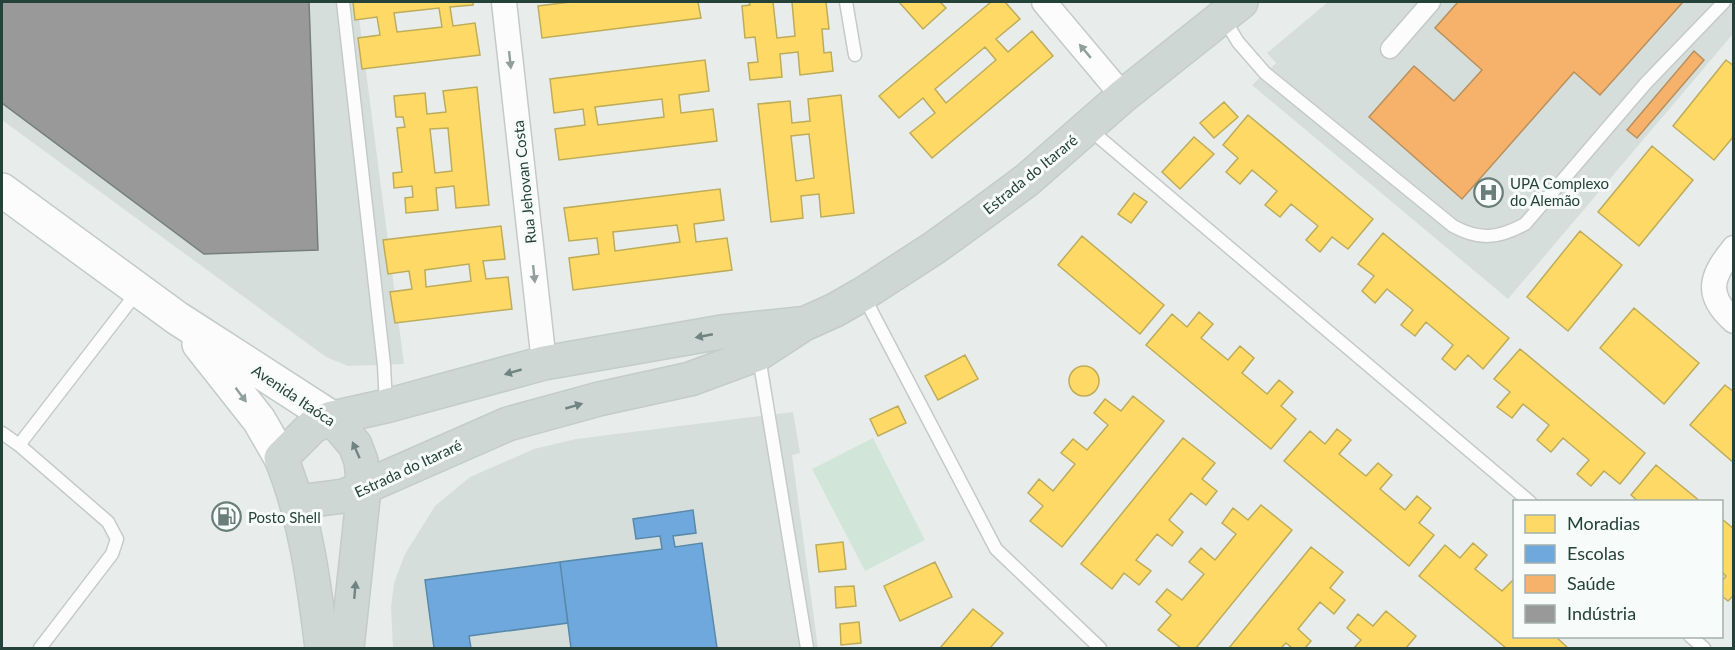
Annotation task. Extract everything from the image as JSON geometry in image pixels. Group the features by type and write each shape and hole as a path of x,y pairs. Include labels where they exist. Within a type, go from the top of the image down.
{"main road":[{"name":"Estrada do Itararé","path":"297,502 333,499 364,489 508,424 599,399 690,379 755,341 836,310 934,248 1009,194 1227,6"},
{"name":"Avenida Itaóca","path":"2,190 177,318 332,418 355,445 361,461 364,489 347,648"},
{"name":"Avenida Itaóca","path":"177,318 259,420 281,458"},
{"name":"Estrada do Itararé","path":"281,458 313,426 332,418 386,406 544,363 755,341"},
{"path":"281,458 297,502 314,586 322,648"}],"street":[{"name":"Rua Jehovan Costa","path":"504,2 544,363"},
{"path":"1044,2 1123,96"},
{"path":"1390,49 1431,2"},
{"path":"1734,249 1713,279 1714,295 1723,312 1734,321"}],"lane":[{"path":"342,2 384,365 386,406"},
{"path":"846,2 855,55"},
{"path":"1227,6 1238,42 1265,73 1453,226 1474,236 1497,237 1525,224 1646,83 1724,2"},
{"path":"1087,127 1529,500"},
{"path":"19,445 139,290"},
{"path":"862,294 996,549 1100,648"},
{"path":"755,341 807,648"},
{"path":"2,433 108,522 117,539 112,554 40,648"},
{"path":"1692,638 1704,648"}],"shaded area":[{"path":"2,2 357,2 404,364 348,366 326,357 2,120"},
{"name":"UPA Complexo do Alemão","path":"1328,2 1733,2 1733,34 1508,299 1252,85 1276,63 1267,53"},
{"path":"793,412 800,453 792,455 818,648 393,648 391,608 394,583 405,554 435,506 470,477 534,449 576,439"}],"green space":[{"path":"873,438 925,540 865,571 812,469"}],"building: Moradias":[{"path":"353,2 473,2 473,5 450,7 453,26 475,23 480,55 362,69 358,38 380,35 377,17 355,20","holes":["439,8 442,27 397,32 394,13"]},
{"path":"570,2 698,2 701,18 542,38 538,6"},
{"path":"749,2 773,2 777,38 795,36 792,2 826,2 829,29 822,29 824,53 831,52 833,71 800,75 798,52 780,54 782,77 750,80 748,63 758,62 755,37 745,38 742,6 750,5"},
{"path":"899,2 940,2 946,8 923,29"},
{"path":"991,2 1005,2 1020,19 996,39 1008,52 1032,31 1053,56 932,158 910,133 935,113 923,98 899,118 879,96","holes":["985,47 996,60 946,103 935,89"]},
{"path":"705,60 709,91 679,95 681,113 713,109 717,141 559,160 555,129 585,125 583,109 554,113 550,79","holes":["662,99 664,117 598,125 595,107"]},
{"path":"1726,60 1734,66 1734,136 1714,160 1673,126"},
{"path":"477,87 489,205 456,208 454,186 436,188 438,210 406,213 405,198 413,197 412,186 394,188 393,173 402,172 397,128 405,127 403,117 396,117 394,96 425,93 427,114 446,112 443,91","holes":["448,128 452,171 435,173 430,129"]},
{"path":"841,95 854,213 821,217 819,194 801,196 803,218 771,222 758,104 790,101 792,123 810,121 808,99","holes":["809,134 814,178 796,181 791,136"]},
{"path":"1224,102 1238,117 1214,138 1200,123"},
{"path":"1248,115 1373,219 1348,249 1332,237 1320,252 1306,240 1318,226 1291,204 1280,217 1265,205 1277,191 1252,170 1240,184 1226,172 1238,158 1223,145"},
{"path":"1194,137 1214,154 1180,189 1162,172"},
{"path":"1652,146 1693,180 1639,246 1598,212"},
{"path":"720,189 724,220 694,224 696,242 727,238 732,270 573,290 569,258 599,254 597,238 569,241 564,208","holes":["677,225 680,242 615,251 613,232"]},
{"path":"1134,193 1147,202 1131,223 1118,214"},
{"path":"501,226 505,259 483,261 486,279 508,277 512,309 395,323 390,292 412,289 409,271 388,274 383,240","holes":["469,264 471,281 426,287 425,270"]},
{"path":"1580,231 1622,265 1568,331 1527,297"},
{"path":"1383,233 1509,338 1483,369 1468,355 1455,370 1442,359 1453,345 1426,322 1415,336 1401,325 1413,310 1387,289 1375,303 1362,291 1374,276 1358,264"},
{"path":"1082,236 1164,305 1140,334 1058,265"},
{"path":"1634,308 1699,363 1664,404 1600,348"},
{"path":"1199,312 1213,324 1201,338 1228,360 1240,346 1254,358 1242,373 1267,394 1279,380 1293,392 1281,406 1296,419 1271,449 1146,345 1172,314 1187,327"},
{"path":"1520,349 1645,453 1620,484 1604,471 1591,486 1577,474 1589,460 1563,438 1551,452 1537,440 1549,425 1523,404 1512,418 1497,407 1510,392 1494,379"},
{"path":"965,355 978,379 938,400 925,376"},
{"path":"1084,366 1095,370 1099,381 1095,392 1084,396 1073,392 1069,381 1073,370"},
{"path":"1725,385 1734,392 1734,463 1690,425"},
{"path":"1133,396 1164,421 1062,547 1030,521 1043,506 1028,493 1039,479 1053,491 1075,464 1061,453 1073,439 1087,450 1108,425 1094,413 1105,399 1121,411"},
{"path":"898,406 906,423 878,436 870,419"},
{"path":"1337,429 1351,440 1339,454 1366,476 1378,463 1392,475 1380,489 1405,510 1417,496 1431,508 1419,523 1434,535 1409,566 1284,461 1310,431 1325,444"},
{"path":"1183,438 1215,463 1202,479 1217,491 1206,505 1191,493 1169,520 1183,532 1172,546 1157,534 1136,560 1151,571 1139,585 1124,573 1112,589 1081,564"},
{"path":"1656,465 1699,500 1637,500 1631,495"},
{"path":"1261,505 1292,530 1196,648 1181,648 1158,630 1171,615 1156,602 1167,589 1182,600 1204,574 1189,562 1201,548 1215,560 1236,534 1222,523 1233,508 1248,520"},
{"path":"1723,520 1734,529 1734,595 1728,601 1723,597 1723,580 1726,576 1723,573"},
{"path":"843,542 846,569 819,572 816,545"},
{"path":"1473,543 1487,555 1475,569 1502,591 1513,580 1513,638 1557,638 1568,648 1506,648 1419,576 1445,545 1460,558"},
{"path":"1311,547 1343,572 1330,588 1345,600 1334,614 1320,602 1298,629 1311,641 1305,648 1292,648 1286,643 1281,648 1229,648"},
{"path":"935,562 952,597 900,621 884,586"},
{"path":"854,586 856,606 836,608 835,587"},
{"path":"973,609 1003,633 990,648 940,648"},
{"path":"1386,611 1416,636 1406,648 1354,648 1361,640 1347,628 1358,614 1373,626"},
{"path":"859,622 861,643 841,645 840,624"}],"building: Escolas":[{"path":"693,510 696,533 673,536 675,547 702,543 717,648 571,648 560,562 662,549 660,536 636,539 633,519"},
{"path":"560,562 568,623 469,636 471,648 434,648 425,580"}],"building: Saúde":[{"path":"1458,2 1683,2 1600,95 1574,72 1462,199 1369,117 1414,66 1454,101 1482,70 1435,28"},
{"path":"1694,51 1704,60 1637,138 1627,130"}],"building: Indústria":[{"path":"2,2 309,2 318,250 204,254 2,103"}],"place":[{"name":"UPA Complexo do Alemão","path":"1489,192"},
{"name":"Posto Shell","path":"227,517"}]}
